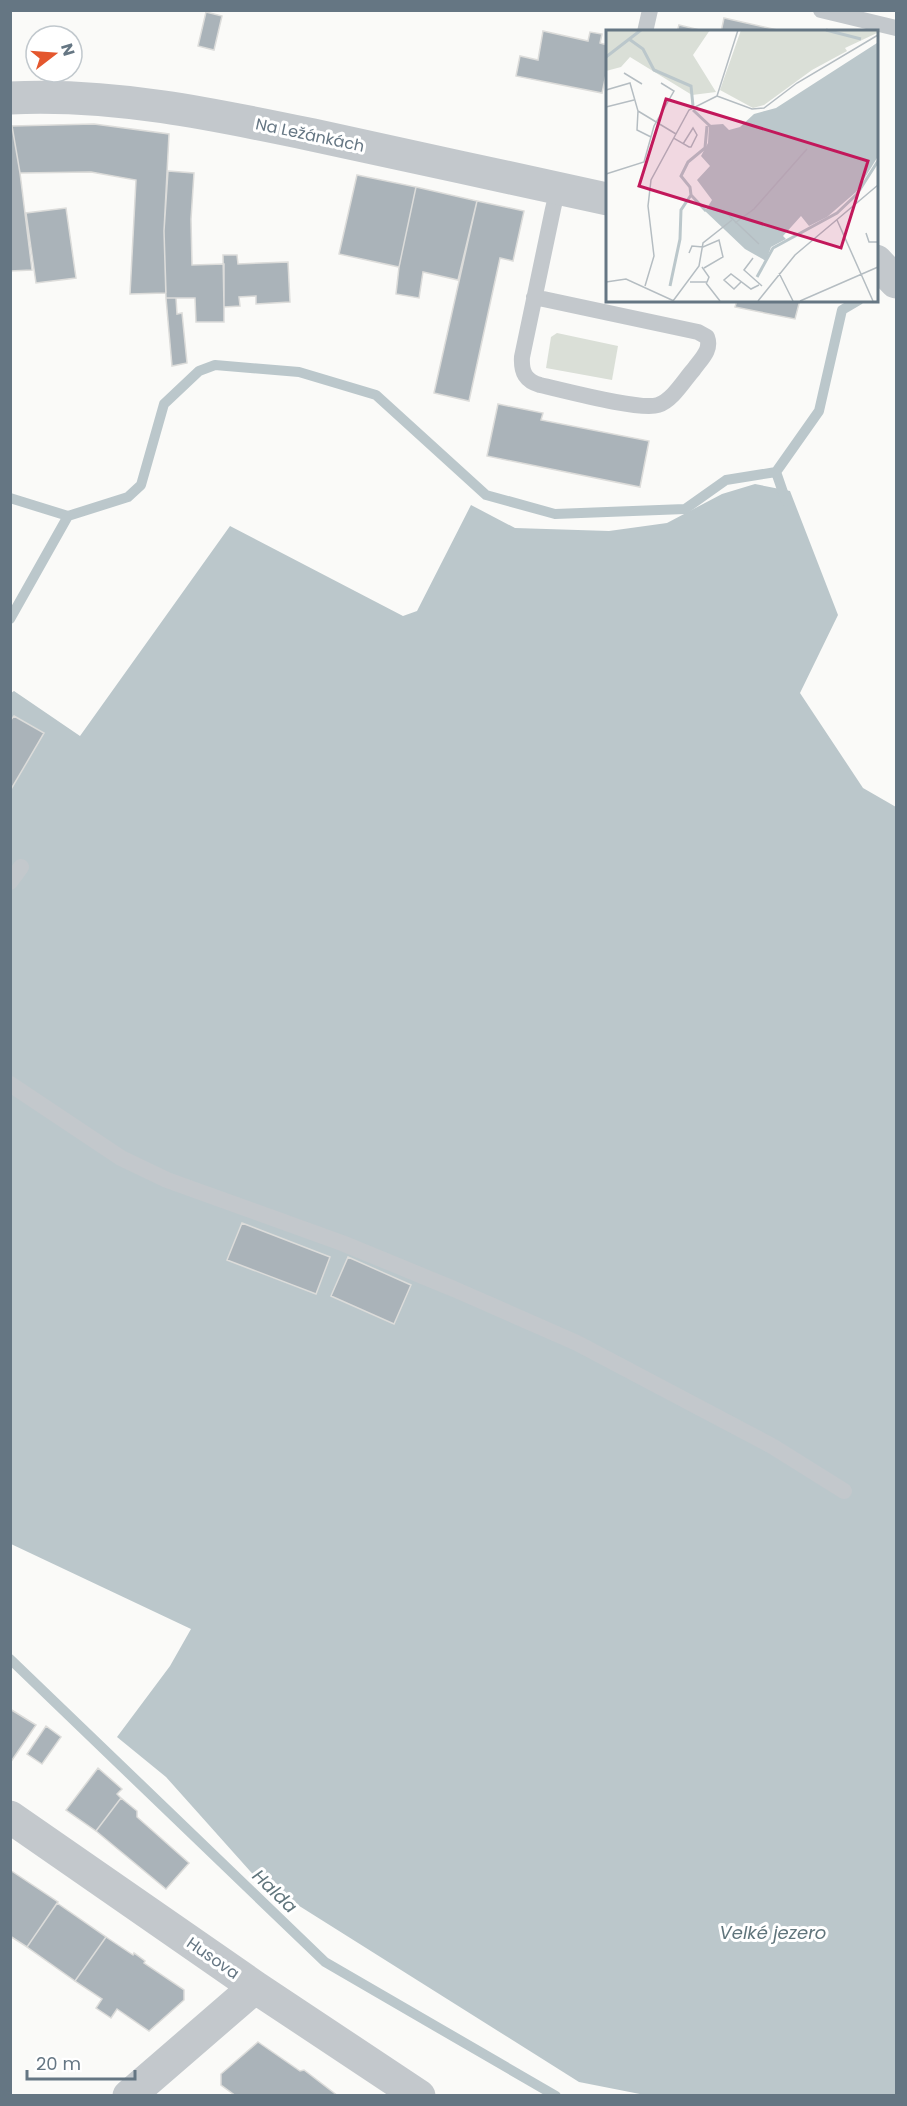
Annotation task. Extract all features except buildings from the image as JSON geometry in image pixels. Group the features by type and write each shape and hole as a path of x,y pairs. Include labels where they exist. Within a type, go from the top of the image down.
{"street":[{"name":"Na Ležánkách","path":"10,98 73,97 151,104 606,196"},
{"path":"877,262 897,282"},
{"name":"Husova","path":"10,1817 255,1987 419,2096"},
{"path":"129,2096 255,1987"}],"lane":[{"path":"645,30 650,10"},
{"path":"820,10 897,28"},
{"path":"534,297 698,332 707,337 709,346 703,357 672,395 658,405 638,406 540,385 527,379 521,362 534,297 558,188"},
{"path":"10,882 21,867"},
{"path":"10,1084 121,1158 167,1180 342,1243 577,1343 772,1446 844,1491"}],"shaded area":[{"path":"557,333 618,346 612,380 546,368 551,337"}],"water":[{"name":"Velké jezero","path":"755,484 790,491 838,615 800,693 863,788 896,807 896,2095 650,2096 579,2082 258,1880 166,1777 117,1737 170,1666 191,1629 11,1544 11,693 14,691 80,736 230,526 403,616 417,611 471,505 515,528 609,531 667,523 722,494"}],"waterway":[{"path":"786,501 776,472 819,411 842,310 856,302"},
{"path":"10,498 68,516 128,497 141,485 164,404 199,371 215,365 299,372 376,395 486,495 555,514 685,509 726,480 776,472"},
{"path":"10,619 68,516"},
{"name":"Halda","path":"10,1659 325,1962 556,2096"}]}
